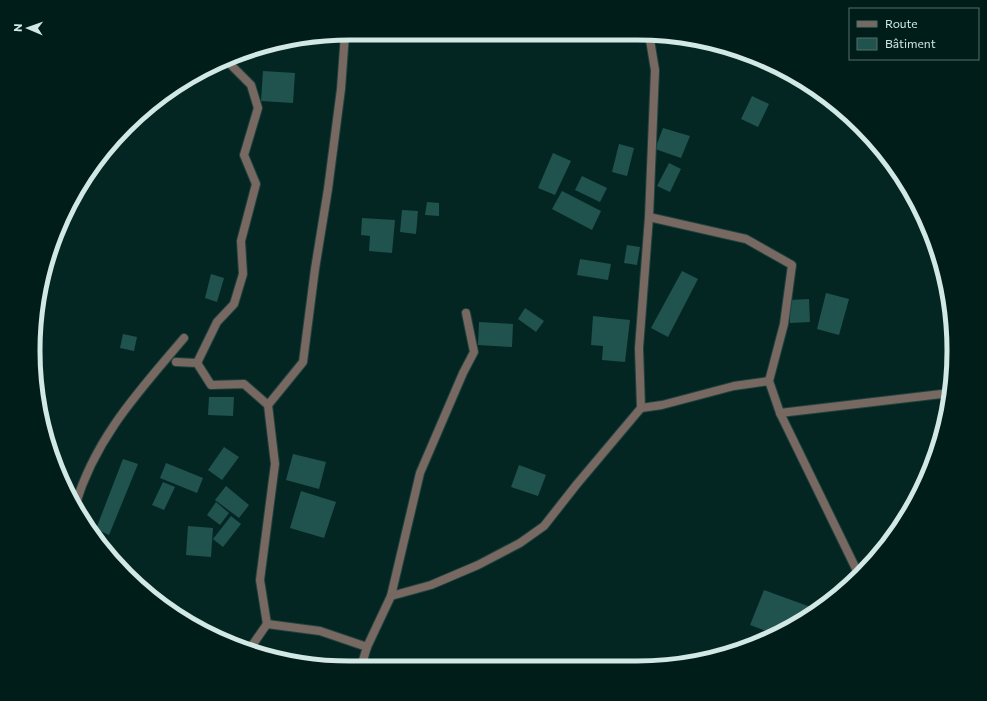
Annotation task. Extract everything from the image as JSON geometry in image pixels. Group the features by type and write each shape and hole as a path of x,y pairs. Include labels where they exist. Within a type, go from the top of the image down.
{"street":[{"path":"268,405 303,362 341,89 345,40"},
{"path":"641,408 639,348 649,217 655,70 650,41"},
{"path":"197,363 217,322 234,304 243,274 242,242 256,184 244,155 258,108 251,85 231,65"},
{"path":"649,217 746,239 792,265 784,324 769,381 780,413 856,570"},
{"path":"363,661 367,647 391,596 420,473 463,373 474,352 466,313"},
{"path":"78,499 83,481 104,439 129,403 184,338"},
{"path":"176,362 197,363"},
{"path":"197,363 211,385 244,384 268,405 275,464 260,580 267,624 252,645"},
{"path":"391,596 431,585 478,565 520,543 544,526 641,408 662,405 734,386 769,381"},
{"path":"780,413 944,394"},
{"path":"267,624 320,631 367,647"}],"building":[{"path":"263,71 295,73 293,103 261,101"},
{"path":"752,96 769,104 758,127 741,119"},
{"path":"663,128 690,136 681,158 655,149"},
{"path":"619,144 634,148 627,176 612,172"},
{"path":"553,153 571,161 555,195 538,188"},
{"path":"669,163 681,169 670,192 657,186"},
{"path":"582,176 607,188 600,202 575,190"},
{"path":"562,191 601,211 592,230 552,209"},
{"path":"427,202 439,203 439,216 425,215"},
{"path":"402,210 418,211 416,234 400,232"},
{"path":"362,218 395,220 392,253 369,251 370,236 361,235"},
{"path":"627,245 640,247 637,265 624,263"},
{"path":"580,259 611,264 608,280 577,275"},
{"path":"682,271 698,279 668,337 651,328"},
{"path":"211,274 224,278 217,302 205,298"},
{"path":"826,293 849,299 839,335 817,329"},
{"path":"809,299 810,322 790,323 789,300"},
{"path":"525,308 544,321 536,332 518,319"},
{"path":"593,316 630,320 625,362 602,360 603,346 591,345"},
{"path":"479,322 513,324 512,347 478,345"},
{"path":"123,334 137,337 134,351 120,348"},
{"path":"209,397 234,397 233,416 208,415"},
{"path":"224,447 239,457 222,480 208,470"},
{"path":"293,454 326,462 319,489 286,480"},
{"path":"123,459 138,464 109,535 96,529"},
{"path":"166,463 203,478 197,493 160,478"},
{"path":"519,465 546,475 538,496 511,487"},
{"path":"163,482 175,487 164,510 152,505"},
{"path":"226,486 249,505 239,518 215,500"},
{"path":"301,491 336,502 324,538 290,528"},
{"path":"216,502 229,513 220,525 207,515"},
{"path":"231,516 241,524 223,547 213,539"},
{"path":"188,526 213,528 211,557 186,555"},
{"path":"764,590 811,607 768,632 750,625"}]}
